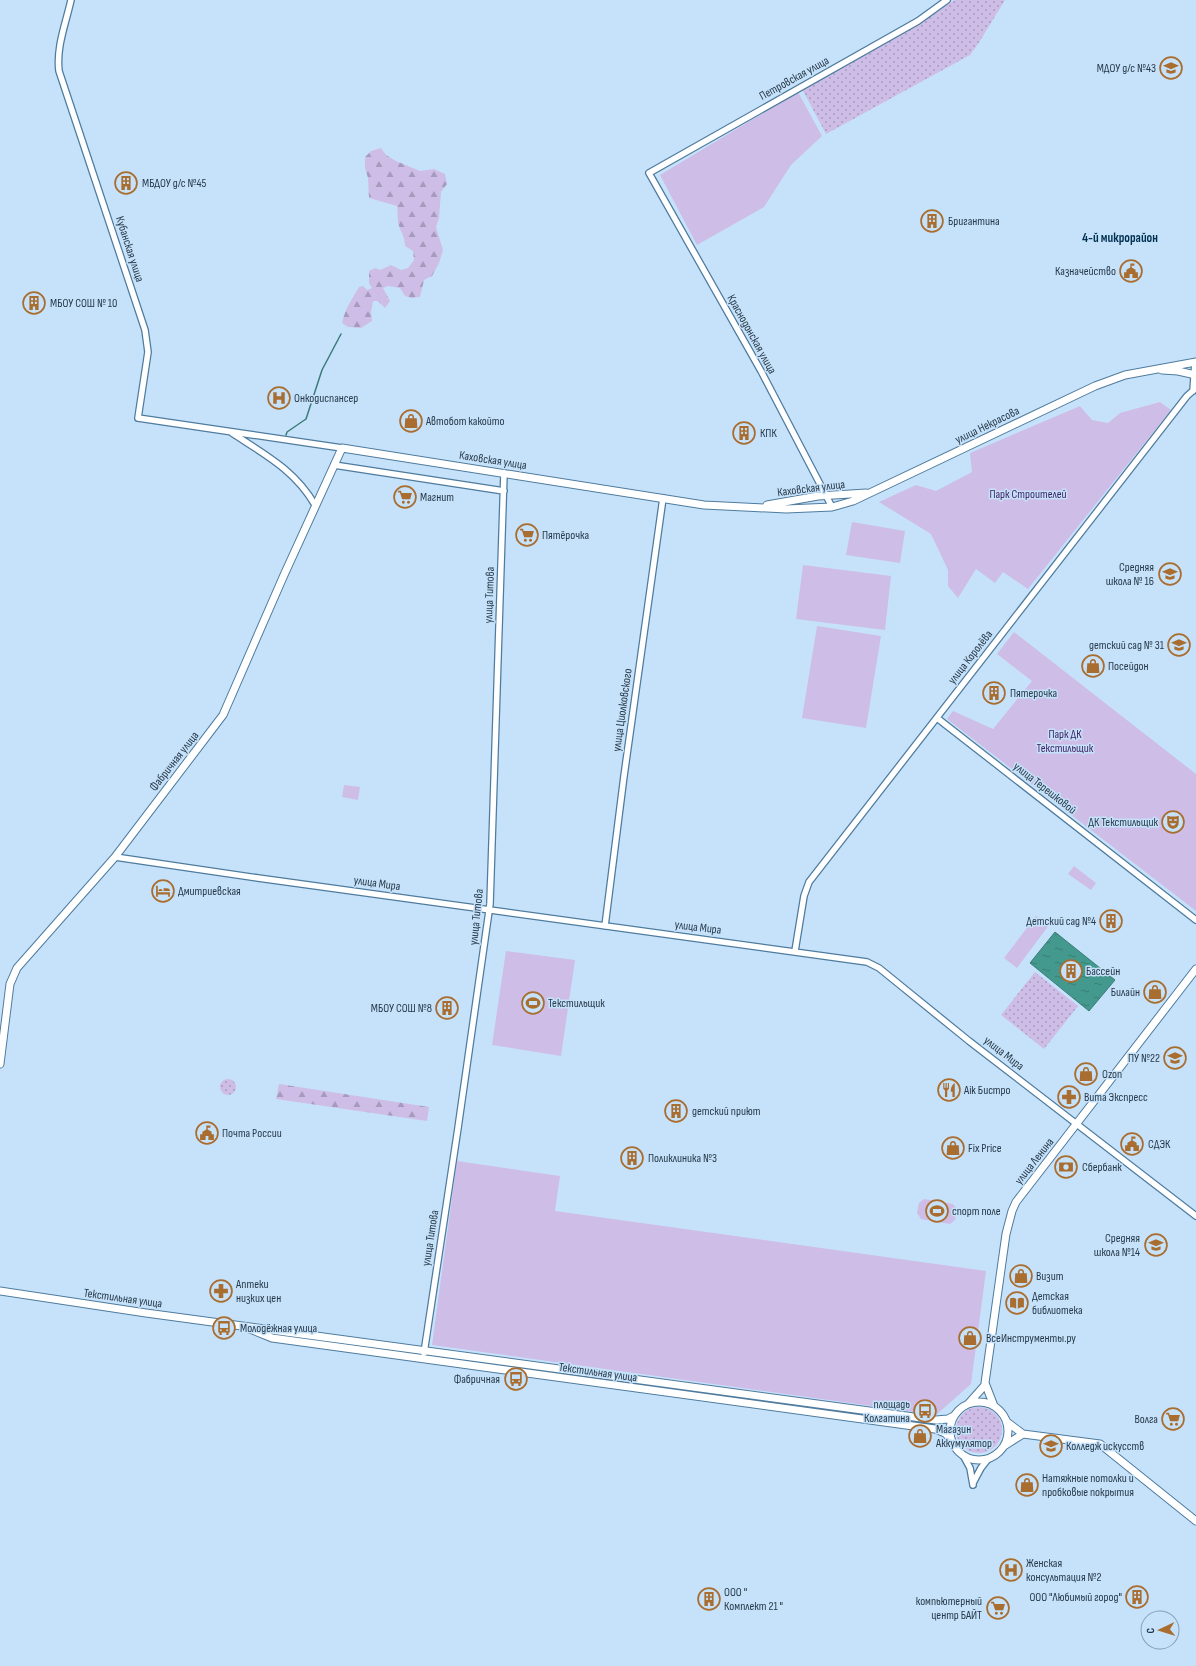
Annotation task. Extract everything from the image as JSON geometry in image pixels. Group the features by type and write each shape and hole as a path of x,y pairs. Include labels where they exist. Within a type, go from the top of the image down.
{"main road":[{"name":"улица Некрасова","path":"832,507 853,502 1094,386 1125,375 1196,362"},
{"name":"улица Некрасова","path":"1154,370 1178,371 1195,375"},
{"name":"Каховская улица","path":"342,448 704,505 786,509 832,507"},
{"name":"Фабричная улица","path":"0,1064 10,984 18,968 114,857 223,715 315,505 342,448"},
{"name":"Каховская улица","path":"753,508 827,496 872,492"},
{"name":"улица Ленина","path":"985,1385 1000,1267 1012,1211 1016,1202 1196,969"},
{"name":"Текстильная улица","path":"0,1290 242,1326 936,1420 948,1419 954,1416"},
{"name":"Текстильная улица","path":"242,1326 272,1338 423,1360 935,1429 945,1433 951,1439"},
{"path":"994,1406 985,1385 968,1404 960,1409 954,1416 950,1427 951,1439 955,1448 963,1455 975,1460 988,1459 1004,1446 1023,1434"},
{"path":"968,1404 982,1402 994,1406 1002,1413 1007,1422 1023,1434 1100,1444 1196,1521"},
{"path":"1004,1446 1008,1434 1007,1422"}],"street":[{"name":"Кубанская улица","path":"71,0 57,60 59,71 145,330 148,352 138,418 230,432"},
{"name":"Петровская улица","path":"649,173 918,21 947,0"},
{"name":"Краснодонская улица","path":"649,173 761,371 832,507"},
{"name":"улица Королёва","path":"795,951 804,896 809,882 1186,396 1194,390 1196,362"},
{"name":"Каховская улица","path":"230,432 342,448"},
{"path":"230,432 285,468 300,483 315,505"},
{"path":"334,465 504,491"},
{"name":"улица Титова","path":"423,1360 457,1136 489,909 504,473"},
{"name":"улица Циолковского","path":"605,926 624,773 663,498"},
{"name":"улица Терешковой","path":"937,718 1196,920"},
{"name":"улица Мира","path":"114,857 867,962 879,968 969,1041 1196,1216"},
{"path":"963,1455 970,1468 973,1485 981,1468 988,1459"}],"green space":[{"path":"955,0 1005,0 970,55 826,134 802,89"},
{"path":"798,92 822,136 791,165 764,207 697,245 660,175"},
{"path":"381,148 386,155 396,161 420,171 434,169 445,174 447,184 441,192 439,218 436,227 443,250 439,263 432,276 424,280 420,297 412,298 405,296 400,288 388,286 383,288 390,301 385,308 378,301 373,301 371,312 372,321 361,328 348,327 342,323 343,318 359,287 363,286 367,290 372,288 369,283 369,271 375,268 380,270 391,265 401,270 408,268 414,260 413,251 405,246 404,238 398,223 397,206 369,198 365,157 371,151"},
{"name":"Парк Строителей","path":"1160,402 1171,410 1028,589 1003,572 995,583 976,569 958,598 948,586 948,570 931,534 879,502 916,485 936,491 972,472 970,453 1080,406 1092,420 1108,423 1120,413"},
{"path":"852,522 905,531 900,563 846,555"},
{"path":"803,565 891,576 885,630 796,619"},
{"path":"817,626 881,636 866,728 802,718"},
{"name":"Парк ДК Текстильщик","path":"1014,632 1196,774 1196,911 947,719 953,711 993,729 1032,681 997,654"},
{"path":"344,785 360,787 358,800 342,797"},
{"path":"1074,866 1096,883 1091,890 1068,874"},
{"path":"1036,916 1049,925 1017,968 1004,958"},
{"name":"Текстильщик","path":"506,951 575,960 561,1056 492,1045"},
{"path":"1035,972 1078,1006 1044,1049 1001,1015"},
{"path":"228,1079 234,1081 236,1087 234,1093 228,1095 222,1093 220,1087 222,1081"},
{"path":"279,1084 429,1107 427,1121 276,1099"},
{"path":"457,1161 560,1176 555,1211 986,1271 971,1384 936,1415 432,1345"},
{"name":"спорт поле","path":"924,1199 953,1204 957,1209 955,1220 950,1224 921,1219 917,1213 919,1203"},
{"path":"979,1407 992,1411 998,1417 1002,1430 998,1443 992,1449 979,1453 966,1449 960,1443 956,1430 960,1417 966,1411"}],"water":[{"path":"1055,932 1115,980 1089,1011 1030,963"}],"waterway":[{"path":"286,435 287,432 306,419 322,370 341,334"}],"place":[{"name":"МДОУ д/с №43","path":"1171,68"},
{"name":"МБДОУ д/с №45","path":"126,183"},
{"name":"Бригантина","path":"932,221"},
{"name":"Казначейство","path":"1131,271"},
{"name":"МБОУ СОШ № 10","path":"34,303"},
{"name":"Онкодиспансер","path":"279,398"},
{"name":"Автобот какойто","path":"411,421"},
{"name":"КПК","path":"744,433"},
{"name":"Магнит","path":"405,497"},
{"name":"Пятёрочка","path":"527,535"},
{"name":"Средняя школа № 16","path":"1170,574"},
{"name":"детский сад № 31","path":"1179,645"},
{"name":"Посейдон","path":"1093,666"},
{"name":"Пятерочка","path":"994,693"},
{"name":"ДК Текстильщик","path":"1173,822"},
{"name":"Дмитриевская","path":"163,891"},
{"name":"Детский сад №4","path":"1111,921"},
{"name":"Бассейн","path":"1071,971"},
{"name":"Билайн","path":"1155,992"},
{"name":"Текстильщик","path":"533,1003"},
{"name":"МБОУ СОШ №8","path":"447,1008"},
{"name":"ПУ №22","path":"1175,1058"},
{"name":"Ozon","path":"1086,1074"},
{"name":"Aik Бистро","path":"949,1090"},
{"name":"Вита Экспресс","path":"1069,1097"},
{"name":"детский приют","path":"676,1111"},
{"name":"Почта России","path":"207,1133"},
{"name":"СДЭК","path":"1132,1144"},
{"name":"Fix Price","path":"953,1148"},
{"name":"Поликлиника №3","path":"632,1158"},
{"name":"Сбербанк","path":"1066,1167"},
{"name":"спорт поле","path":"937,1211"},
{"name":"Средняя школа №14","path":"1156,1245"},
{"name":"Визит","path":"1021,1276"},
{"name":"Аптеки низких цен","path":"221,1291"},
{"name":"Детская библиотека","path":"1017,1303"},
{"name":"Молодёжная улица","path":"224,1328"},
{"name":"ВсеИнструменты.ру","path":"970,1338"},
{"name":"Фабричная","path":"516,1379"},
{"name":"площадь Колгатина","path":"925,1411"},
{"name":"Волга","path":"1173,1419"},
{"name":"Магазин Аккумулятор","path":"920,1436"},
{"name":"Колледж искусств","path":"1051,1446"},
{"name":"Натяжные потолки и пробковые покрытия","path":"1027,1485"},
{"name":"Женская консультация №2","path":"1011,1570"},
{"name":"ООО \"Любимый город\"","path":"1137,1597"},
{"name":"ООО \" Комплект 21 \"","path":"709,1599"},
{"name":"компьютерный центр БАЙТ","path":"998,1608"}],"district":[{"name":"4-й микрорайон","path":"1120,237"}]}
